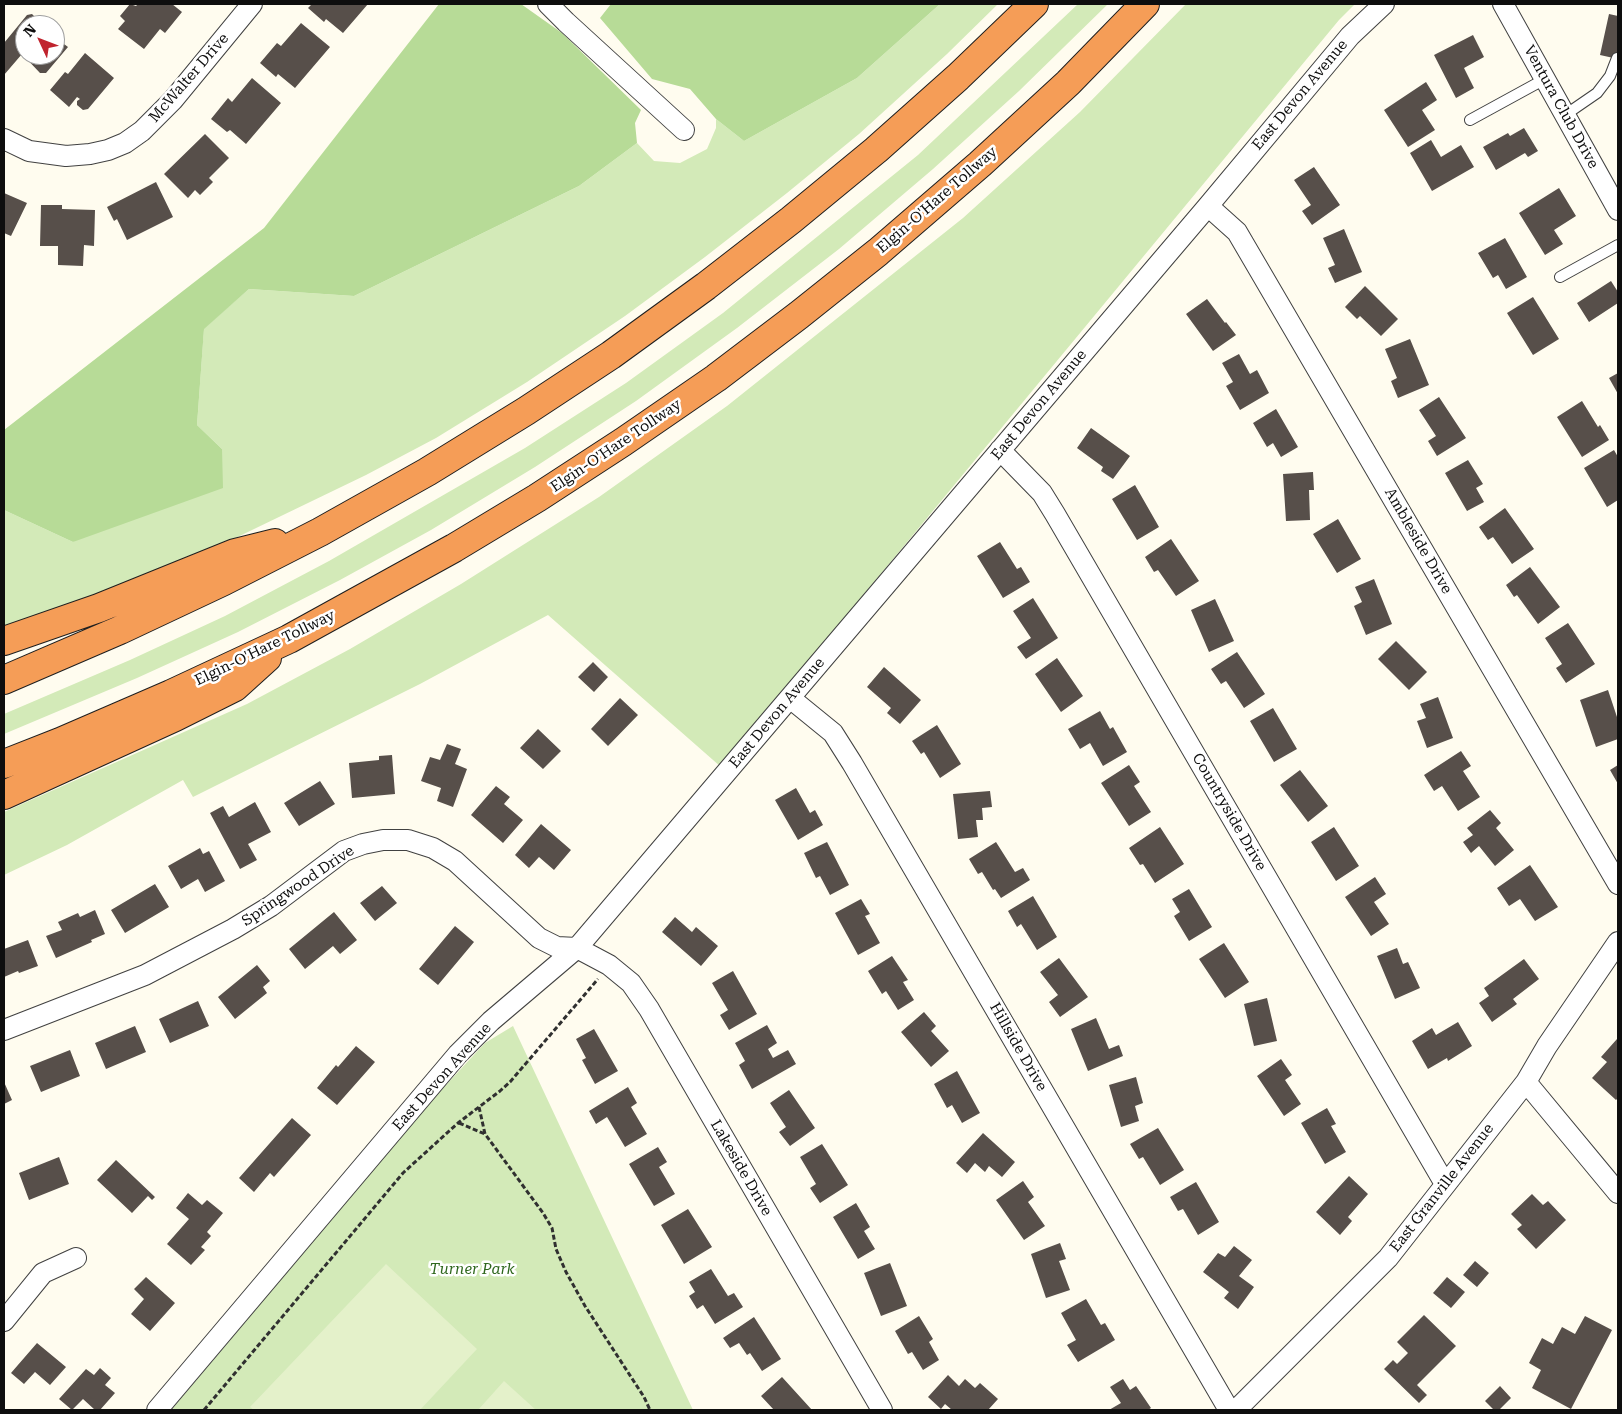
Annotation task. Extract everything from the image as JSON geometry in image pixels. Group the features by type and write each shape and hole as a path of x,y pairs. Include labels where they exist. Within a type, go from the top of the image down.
{"highway":[{"path":"4,680 120,630 224,581 320,532 427,472 526,411 611,355 706,286 791,220 876,150 1034,4"},
{"name":"Elgin-O'Hare Tollway","path":"4,764 163,698 289,639 454,548 537,498 623,442 716,378 878,252 966,176 1068,83 1145,4"},
{"path":"4,641 99,608 235,553 320,532"},
{"path":"4,795 175,718 235,687 289,639"}],"street":[{"name":"McWalter Drive","path":"4,139 29,151 66,156 90,154 108,150 125,143 142,131 173,100 252,4"},
{"path":"548,4 684,130"},
{"name":"East Devon Avenue","path":"157,1410 458,1054 491,1021 577,948 1208,206 1350,36 1384,4"},
{"name":"Ventura Club Drive","path":"1503,4 1618,210"},
{"name":"Ambleside Drive","path":"1208,206 1237,232 1618,884"},
{"name":"Countryside Drive","path":"1000,450 1042,493 1055,514 1445,1184"},
{"name":"Hillside Drive","path":"790,698 833,733 852,763 1229,1410"},
{"name":"Springwood Drive","path":"4,1030 145,975 233,929 271,906 344,851 363,844 383,840 408,840 433,848 455,861 539,938 557,947 577,948"},
{"name":"East Granville Avenue","path":"1236,1410 1388,1258 1526,1082 1547,1046 1618,942"},
{"name":"Lakeside Drive","path":"577,948 609,965 631,983 882,1410"},
{"path":"1526,1082 1618,1193"},
{"path":"4,1320 43,1273 76,1258"}],"lane":[{"path":"1565,115 1597,92 1610,76 1617,58"},
{"path":"1470,120 1545,79"},
{"path":"1560,276 1618,245"}],"path":[{"path":"204,1410 403,1172 458,1123 510,1082 609,965"},
{"path":"479,1107 485,1134 552,1228 556,1249 566,1272 585,1306 640,1390 650,1410"},
{"path":"458,1123 485,1134"}],"green space":[{"path":"439,4 521,4 562,33 641,110 635,123 637,143 579,186 354,296 249,289 204,329 197,425 222,449 223,488 73,542 4,510 4,430 264,228"},
{"path":"611,4 940,4 857,78 744,141 716,119 690,89 652,79 600,18"},
{"path":"940,4 998,4 947,54 859,134 787,193 625,316 527,382 436,438 366,475 223,544 81,600 4,626 4,510 73,542 222,449 197,425 204,328 249,289 354,296 579,186 637,143 654,161 680,163 707,149 716,128 716,119 744,141 857,78"},
{"path":"1078,4 1108,4 1019,91 933,169 839,249 737,328 636,401 535,467 431,530 340,580 238,632 137,678 4,734 4,714 130,660 225,616 329,561 525,448 626,383 723,313 918,155"},
{"path":"1186,4 1355,4 1339,20 721,767 548,615 420,684 193,797 183,780 67,845 4,875 4,812 247,704 350,649 461,584 599,497 727,406 963,218 1080,112"},
{"name":"Turner Park","path":"513,1026 693,1410 171,1410 432,1100 485,1043"},
{"path":"386,1264 477,1349 420,1410 254,1410 250,1407"},
{"path":"504,1381 536,1410 478,1410"}],"building":[{"path":"130,4 136,6 138,4 172,4 182,12 165,33 160,29 144,49 118,29 125,21 120,16"},
{"path":"312,4 368,4 343,33 326,19 324,22 308,8"},
{"path":"1609,14 1618,16 1618,59 1600,55"},
{"path":"301,23 330,47 295,88 278,74 276,77 260,63 277,43 281,46"},
{"path":"15,30 15,62 4,75 4,43"},
{"path":"1473,35 1484,57 1464,68 1474,88 1456,98 1434,55"},
{"path":"85,53 114,78 88,109 83,110 77,105 77,101 80,99 77,97 69,107 50,90 65,72 68,74"},
{"path":"32,65 53,65 46,73 40,73"},
{"path":"252,78 281,103 246,144 230,130 227,132 211,119 228,98 232,102"},
{"path":"1426,82 1437,100 1422,110 1435,130 1408,147 1384,110"},
{"path":"1524,128 1538,151 1528,157 1525,153 1496,170 1483,147 1508,133 1510,136"},
{"path":"205,134 229,158 209,178 213,182 200,195 195,190 188,198 164,174"},
{"path":"1431,140 1441,157 1461,145 1474,167 1432,191 1410,153"},
{"path":"1314,167 1340,205 1312,225 1302,211 1311,205 1294,180"},
{"path":"156,182 173,217 127,240 117,219 114,221 107,207"},
{"path":"1559,188 1576,216 1554,230 1563,244 1545,255 1519,213"},
{"path":"4,193 27,203 11,236 4,233"},
{"path":"41,205 62,205 62,209 95,210 94,246 84,245 83,266 58,265 58,246 40,246"},
{"path":"1344,229 1362,272 1335,283 1328,268 1335,265 1323,238"},
{"path":"1505,238 1527,277 1506,289 1498,275 1493,278 1478,253"},
{"path":"1611,281 1618,292 1618,303 1589,322 1577,303"},
{"path":"1365,286 1398,319 1381,336 1360,316 1357,319 1345,307"},
{"path":"1533,297 1559,339 1533,355 1507,313"},
{"path":"1207,299 1236,335 1213,351 1186,314"},
{"path":"1410,339 1429,385 1398,398 1391,381 1397,378 1385,349"},
{"path":"1239,354 1250,374 1257,370 1269,393 1240,410 1226,386 1233,382 1222,363"},
{"path":"1618,373 1618,394 1609,378"},
{"path":"1439,397 1466,438 1437,456 1428,441 1436,436 1419,410"},
{"path":"1582,401 1598,427 1600,425 1609,440 1582,457 1557,417"},
{"path":"1276,409 1298,447 1281,457 1273,443 1267,447 1253,423"},
{"path":"1091,428 1130,456 1113,479 1101,471 1103,467 1077,448"},
{"path":"1614,450 1618,457 1618,500 1607,507 1584,468"},
{"path":"1468,460 1483,484 1476,488 1484,502 1467,511 1445,473"},
{"path":"1313,472 1314,490 1309,490 1310,520 1286,521 1283,474"},
{"path":"1135,485 1159,527 1137,540 1112,499"},
{"path":"1505,508 1534,549 1512,564 1493,537 1488,540 1479,527"},
{"path":"1338,519 1361,559 1337,573 1313,534"},
{"path":"1171,539 1199,581 1176,596 1158,570 1154,572 1145,557"},
{"path":"1000,542 1017,569 1021,567 1030,582 1003,598 977,556"},
{"path":"1530,567 1560,607 1538,624 1517,595 1514,597 1506,585"},
{"path":"1374,579 1392,624 1366,635 1354,606 1362,602 1355,587"},
{"path":"1033,598 1058,638 1026,659 1017,647 1031,638 1013,611"},
{"path":"1215,599 1234,641 1209,652 1191,610"},
{"path":"1568,623 1595,664 1566,683 1556,668 1562,664 1545,638"},
{"path":"1396,641 1427,672 1409,690 1378,659"},
{"path":"1237,652 1265,694 1244,708 1226,681 1221,684 1211,669"},
{"path":"1057,658 1083,696 1061,712 1035,674"},
{"path":"593,662 608,677 594,692 578,677"},
{"path":"884,667 921,700 900,724 887,713 891,708 867,687"},
{"path":"1608,690 1618,720 1618,739 1596,747 1580,700"},
{"path":"1438,697 1453,738 1427,748 1417,721 1426,718 1420,704"},
{"path":"620,698 638,715 608,746 591,729"},
{"path":"1273,708 1297,749 1274,762 1250,721"},
{"path":"1100,711 1110,729 1113,727 1127,752 1103,766 1090,743 1080,749 1068,729"},
{"path":"937,725 961,764 940,778 924,752 921,754 912,741"},
{"path":"538,729 561,751 543,769 520,748"},
{"path":"447,744 461,749 455,764 467,769 453,807 437,801 441,788 421,781 430,757 440,760"},
{"path":"1461,751 1471,766 1463,771 1480,797 1458,811 1442,786 1434,791 1424,775"},
{"path":"392,755 395,794 352,798 349,763 379,760 379,756"},
{"path":"1129,765 1140,782 1134,786 1151,812 1129,826 1101,783"},
{"path":"1618,765 1618,784 1610,770"},
{"path":"1300,770 1328,806 1308,822 1280,785"},
{"path":"320,781 335,804 299,826 284,803"},
{"path":"496,786 510,797 504,804 523,820 503,843 471,815"},
{"path":"796,788 810,813 815,810 823,825 798,840 775,800"},
{"path":"990,791 992,807 982,808 983,820 976,820 978,837 958,839 953,794"},
{"path":"255,802 271,832 248,844 257,860 240,869 210,813 223,806 229,817"},
{"path":"1490,810 1501,823 1496,828 1514,850 1495,866 1479,846 1471,853 1463,842 1473,835 1467,828"},
{"path":"541,824 571,850 554,870 539,857 529,868 515,855"},
{"path":"1160,827 1184,864 1155,883 1143,864 1140,865 1129,848"},
{"path":"1334,827 1359,866 1336,881 1311,842"},
{"path":"827,842 849,885 830,895 820,876 816,878 804,853"},
{"path":"996,842 1015,872 1023,868 1030,880 1001,898 995,889 993,890 982,872 978,874 969,859"},
{"path":"200,848 203,854 209,851 225,881 205,892 198,879 181,889 168,866"},
{"path":"1530,865 1558,907 1535,921 1520,899 1509,906 1497,888"},
{"path":"1375,877 1386,894 1374,902 1389,924 1371,936 1345,897"},
{"path":"155,884 169,907 125,933 111,910"},
{"path":"382,886 397,903 375,921 360,903"},
{"path":"1189,889 1212,927 1189,941 1174,916 1180,912 1172,899"},
{"path":"1033,896 1057,937 1037,950 1021,924 1017,927 1008,911"},
{"path":"861,899 870,914 865,916 880,943 858,955 835,913"},
{"path":"95,910 105,934 56,958 46,936 62,930 58,922 78,913 80,917"},
{"path":"334,912 357,940 340,954 333,946 305,969 289,949"},
{"path":"675,917 692,932 696,927 718,946 701,966 662,932"},
{"path":"455,926 474,942 438,985 419,969"},
{"path":"28,940 38,966 4,977 4,949"},
{"path":"1224,943 1249,982 1225,998 1199,959"},
{"path":"1397,948 1403,964 1408,962 1420,988 1395,999 1377,956"},
{"path":"892,956 908,980 903,982 914,1000 898,1010 886,991 882,994 868,971"},
{"path":"1059,958 1088,997 1060,1017 1049,1002 1058,995 1040,972"},
{"path":"1524,959 1539,979 1513,999 1517,1004 1492,1022 1479,1003 1489,996 1484,988"},
{"path":"257,965 270,981 263,987 267,993 235,1019 218,997"},
{"path":"733,971 757,1014 729,1030 720,1015 728,1010 712,983"},
{"path":"1267,998 1277,1041 1254,1046 1244,1004"},
{"path":"198,1001 209,1026 170,1043 159,1019"},
{"path":"924,1012 936,1026 931,1031 949,1051 931,1067 901,1032"},
{"path":"1096,1018 1109,1049 1119,1045 1123,1056 1088,1071 1071,1029"},
{"path":"1458,1022 1472,1046 1448,1061 1447,1058 1428,1069 1412,1041 1432,1028 1436,1035"},
{"path":"767,1025 777,1043 768,1049 773,1058 788,1050 796,1064 752,1089 739,1065 745,1061 735,1043"},
{"path":"135,1026 146,1052 106,1069 95,1043"},
{"path":"594,1029 618,1071 595,1084 582,1060 586,1058 576,1039"},
{"path":"1617,1039 1618,1098 1616,1100 1592,1078 1607,1062 1601,1057"},
{"path":"356,1046 375,1062 337,1105 317,1088 336,1065 338,1067"},
{"path":"70,1050 80,1076 41,1092 30,1066"},
{"path":"1281,1059 1292,1075 1285,1080 1301,1104 1284,1116 1257,1076"},
{"path":"957,1071 980,1113 962,1123 952,1105 947,1108 934,1084"},
{"path":"1136,1077 1143,1103 1135,1106 1139,1121 1121,1127 1109,1085"},
{"path":"4,1082 12,1100 4,1104"},
{"path":"628,1087 637,1103 631,1107 647,1134 625,1147 607,1117 596,1124 589,1111"},
{"path":"789,1090 815,1128 790,1146 779,1132 786,1127 770,1103"},
{"path":"1327,1108 1336,1124 1331,1126 1346,1152 1325,1164 1301,1123"},
{"path":"292,1118 311,1135 274,1177 270,1173 254,1192 239,1178"},
{"path":"1158,1128 1184,1170 1160,1185 1143,1157 1139,1159 1130,1144"},
{"path":"983,1133 1015,1162 1002,1177 989,1166 985,1172 975,1163 967,1173 956,1163"},
{"path":"822,1144 848,1185 820,1203 810,1188 816,1184 800,1157"},
{"path":"658,1147 667,1162 659,1167 675,1194 654,1206 629,1164"},
{"path":"59,1157 69,1184 29,1200 19,1173"},
{"path":"116,1160 155,1197 152,1200 148,1196 132,1213 97,1180"},
{"path":"1349,1176 1368,1194 1348,1217 1352,1221 1340,1235 1316,1212"},
{"path":"1023,1181 1034,1197 1028,1202 1045,1226 1024,1240 996,1200"},
{"path":"1196,1182 1219,1222 1198,1235 1183,1209 1178,1211 1170,1197"},
{"path":"188,1193 202,1205 207,1200 223,1213 207,1232 211,1236 201,1247 205,1250 191,1265 167,1244 189,1219 176,1208"},
{"path":"1532,1194 1543,1205 1548,1201 1566,1220 1536,1249 1517,1229 1522,1225 1511,1214"},
{"path":"856,1203 870,1227 864,1231 875,1249 858,1259 833,1217"},
{"path":"688,1209 712,1247 684,1264 661,1225"},
{"path":"1060,1243 1066,1259 1059,1261 1070,1290 1046,1298 1031,1254"},
{"path":"1234,1246 1252,1260 1239,1276 1254,1287 1238,1309 1224,1298 1229,1292 1203,1272 1218,1253 1225,1257"},
{"path":"1475,1261 1489,1273 1477,1287 1463,1275"},
{"path":"890,1263 907,1306 881,1316 864,1273"},
{"path":"711,1269 728,1296 734,1293 743,1307 715,1324 703,1305 697,1309 689,1296 695,1292 689,1282"},
{"path":"146,1277 175,1303 150,1331 131,1314 144,1299 134,1289"},
{"path":"1447,1277 1465,1292 1451,1308 1433,1293"},
{"path":"1086,1299 1101,1325 1105,1323 1115,1340 1078,1362 1067,1345 1076,1340 1061,1313"},
{"path":"1424,1315 1456,1346 1417,1385 1427,1395 1419,1403 1384,1369 1393,1360 1397,1364 1408,1353 1397,1342"},
{"path":"919,1316 933,1339 929,1342 939,1360 923,1370 912,1352 908,1354 895,1331"},
{"path":"1585,1316 1612,1330 1571,1409 1532,1388 1541,1370 1529,1363 1542,1338 1553,1344 1562,1327 1575,1334"},
{"path":"754,1317 781,1359 762,1371 750,1353 747,1355 739,1343 730,1348 723,1338"},
{"path":"37,1343 66,1367 50,1385 35,1372 24,1384 11,1373"},
{"path":"100,1368 111,1378 105,1385 115,1393 100,1410 95,1410 83,1399 72,1410 59,1399 86,1369 94,1375"},
{"path":"948,1375 959,1386 965,1379 975,1388 980,1383 998,1399 988,1410 952,1410 945,1404 941,1409 928,1397"},
{"path":"782,1377 812,1410 774,1410 761,1396"},
{"path":"1123,1379 1130,1390 1136,1386 1151,1408 1148,1410 1109,1410 1121,1403 1110,1387"},
{"path":"1500,1386 1511,1398 1499,1410 1494,1410 1485,1401"}]}
